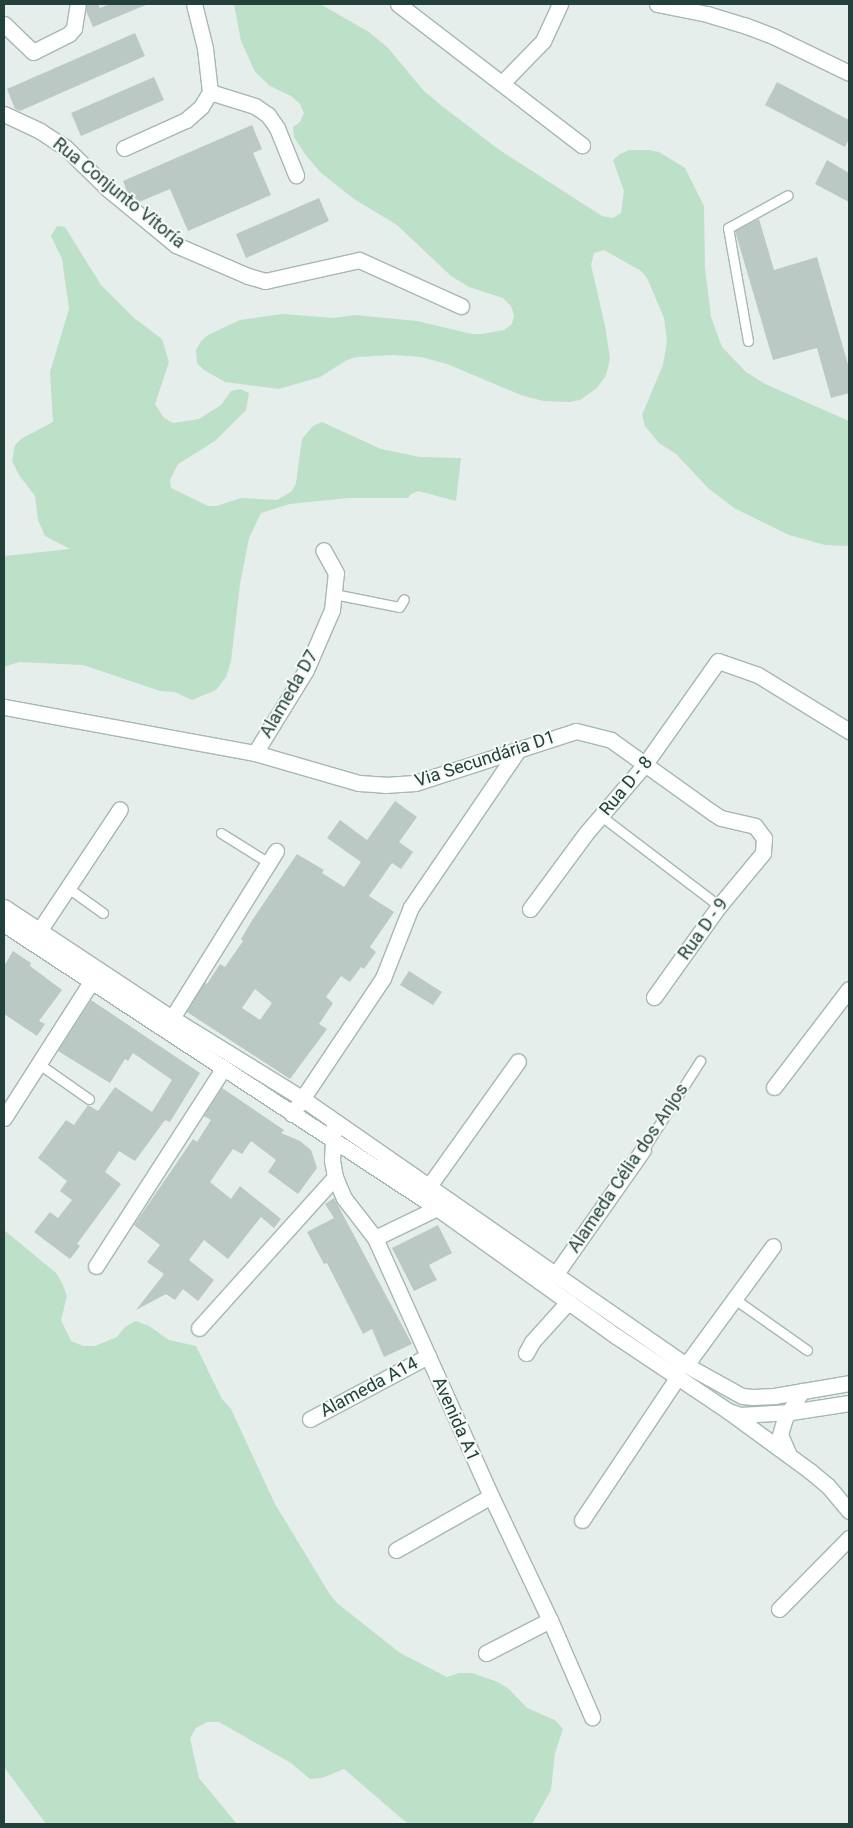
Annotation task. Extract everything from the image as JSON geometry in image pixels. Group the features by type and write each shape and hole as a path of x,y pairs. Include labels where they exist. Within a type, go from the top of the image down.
{"street":[{"path":"4,24 33,52 69,34 74,28 78,4"},
{"path":"124,148 186,120 201,107 210,92 206,48 194,4"},
{"path":"398,4 582,145"},
{"path":"502,84 543,41 560,4"},
{"path":"657,4 707,14 775,37 849,73"},
{"path":"210,92 255,106 268,115 277,128 296,175"},
{"name":"Rua Conjunto Vitoría","path":"4,114 40,130 65,147 110,190 176,245 248,276 265,281 359,260 461,306"},
{"name":"Alameda D7","path":"255,753 306,670 332,610 336,573 323,550"},
{"name":"Rua D - 8","path":"530,909 601,816 645,764 718,661 758,675 849,731"},
{"name":"Via Secundária D1","path":"4,707 255,753 359,782 385,785 415,783 518,750 552,737 576,731 586,732 611,740 721,818 755,826 764,838 763,853 755,863"},
{"path":"292,1114 383,978 411,907 518,750"},
{"path":"39,930 120,809"},
{"path":"172,1018 272,857"},
{"name":"Rua D - 9","path":"654,997 719,906 755,863"},
{"path":"4,907 172,1018 303,1099 686,1365 742,1396 753,1397 802,1392 849,1383"},
{"path":"4,924 91,982 220,1074 292,1114 332,1142 437,1208 568,1302 789,1455 828,1486 849,1511"},
{"path":"4,1118 91,982"},
{"path":"774,1087 849,990"},
{"path":"429,1186 518,1061"},
{"path":"96,1266 220,1074"},
{"name":"Avenida A1","path":"334,1122 332,1142 335,1177 344,1198 375,1238 491,1496 550,1620 592,1717"},
{"name":"Alameda Célia dos Anjos","path":"555,1275 643,1150"},
{"path":"200,1328 335,1177"},
{"path":"375,1238 437,1208"},
{"path":"686,1365 736,1300 773,1246"},
{"path":"526,1353 532,1342 568,1302"},
{"name":"Alameda A14","path":"310,1419 428,1356"},
{"path":"582,1520 677,1378"},
{"path":"789,1455 780,1435 785,1418 791,1412 802,1392"},
{"path":"728,1411 740,1415 791,1412 849,1403"},
{"path":"396,1550 491,1496"},
{"path":"779,1609 849,1538"},
{"path":"486,1653 550,1620"}],"lane":[{"path":"748,342 728,228 788,195"},
{"path":"334,594 399,607 404,599"},
{"path":"601,816 719,906"},
{"path":"221,833 272,857"},
{"path":"68,888 103,913"},
{"name":"Alameda Célia dos Anjos","path":"643,1150 700,1061"},
{"path":"40,1064 89,1099"},
{"path":"736,1300 807,1350"}],"green space":[{"path":"234,4 320,4 369,32 388,48 424,91 442,106 498,149 602,216 613,218 621,213 624,191 613,160 620,154 629,150 659,152 685,168 704,206 705,268 711,317 722,347 746,372 765,384 849,421 849,546 825,545 789,535 734,508 708,488 676,454 659,443 645,426 642,415 663,365 667,341 664,318 647,278 641,271 604,250 594,253 591,265 605,326 610,358 605,377 597,388 580,400 570,402 543,401 521,395 447,364 421,357 394,355 357,357 347,360 320,377 279,389 225,382 204,370 197,363 196,350 201,341 208,335 240,320 282,314 334,318 355,315 417,321 472,334 483,334 504,330 512,324 514,315 511,306 503,298 469,287 451,276 397,225 354,199 320,172 294,137 293,127 300,122 304,113 300,104 291,96 270,86 255,72 241,41"},
{"path":"57,226 65,227 101,285 134,318 162,339 169,362 155,404 164,418 173,423 199,419 221,405 231,391 240,389 249,393 246,410 215,441 178,464 170,480 171,488 208,506 216,506 241,498 277,500 292,491 296,483 302,439 313,426 322,422 381,449 420,457 461,458 456,501 418,491 411,494 408,498 348,498 290,504 261,513 249,538 240,584 231,661 226,677 216,690 192,700 175,692 160,691 83,665 19,662 4,667 4,556 70,549 45,536 38,520 35,496 19,475 12,461 15,445 21,439 53,422 50,372 69,309 62,259 51,236"},
{"path":"4,1230 56,1273 67,1296 61,1320 71,1341 83,1346 95,1346 117,1337 125,1327 136,1321 149,1326 169,1340 196,1346 222,1399 231,1409 275,1504 337,1603 400,1653 447,1677 459,1673 472,1673 498,1682 509,1689 527,1708 555,1720 563,1729 555,1753 551,1790 532,1824 408,1824 344,1769 322,1778 310,1779 291,1763 219,1722 207,1722 196,1728 190,1738 199,1778 237,1824 46,1824 4,1767"}],"building":[{"path":"87,4 98,4 100,8 110,4 148,4 93,27 86,11"},
{"path":"135,33 145,56 20,111 15,109 7,89"},
{"path":"154,77 164,100 81,136 71,113"},
{"path":"777,82 849,120 849,139 845,147 765,105"},
{"path":"252,125 262,149 253,153 271,195 188,231 170,189 139,202 128,194 123,181"},
{"path":"827,160 849,173 849,202 815,184"},
{"path":"319,198 329,221 246,258 236,234"},
{"path":"759,219 774,270 817,257 849,368 849,393 831,398 817,348 773,360 735,231"},
{"path":"395,801 417,817 399,842 413,852 401,869 392,863 369,896 394,912 370,947 376,952 364,969 361,967 350,982 341,976 326,997 333,1003 319,1024 327,1029 290,1079 187,1012 205,982 207,984 220,964 225,967 243,941 241,939 251,922 297,854 324,870 322,873 344,887 361,862 327,838 340,820 367,840","holes":["255,989 272,1003 260,1020 242,1008"]},
{"path":"13,951 31,963 30,966 62,990 39,1021 45,1024 37,1036 4,1014 4,966"},
{"path":"409,971 442,992 433,1005 400,985"},
{"path":"91,1000 200,1073 170,1122 165,1120 135,1161 119,1151 105,1172 121,1184 77,1244 80,1246 70,1259 34,1232 50,1212 58,1218 72,1200 60,1191 67,1181 38,1158 66,1120 74,1125 88,1105 98,1111 115,1087 152,1112 172,1080 133,1053 128,1061 125,1059 110,1083 58,1051"},
{"path":"222,1088 284,1130 281,1133 300,1141 311,1150 317,1168 298,1194 268,1172 276,1160 251,1141 242,1154 233,1149 210,1182 231,1199 240,1186 281,1219 274,1228 261,1217 228,1259 204,1240 189,1260 214,1280 198,1301 183,1289 175,1300 166,1294 136,1310 164,1274 147,1262 160,1245 134,1225 193,1139 197,1142 211,1120 204,1116"},
{"path":"334,1198 412,1344 384,1357 372,1329 363,1334 327,1263 324,1264 307,1232 334,1218 325,1204"},
{"path":"438,1225 452,1253 429,1265 437,1280 414,1291 392,1248"}]}
